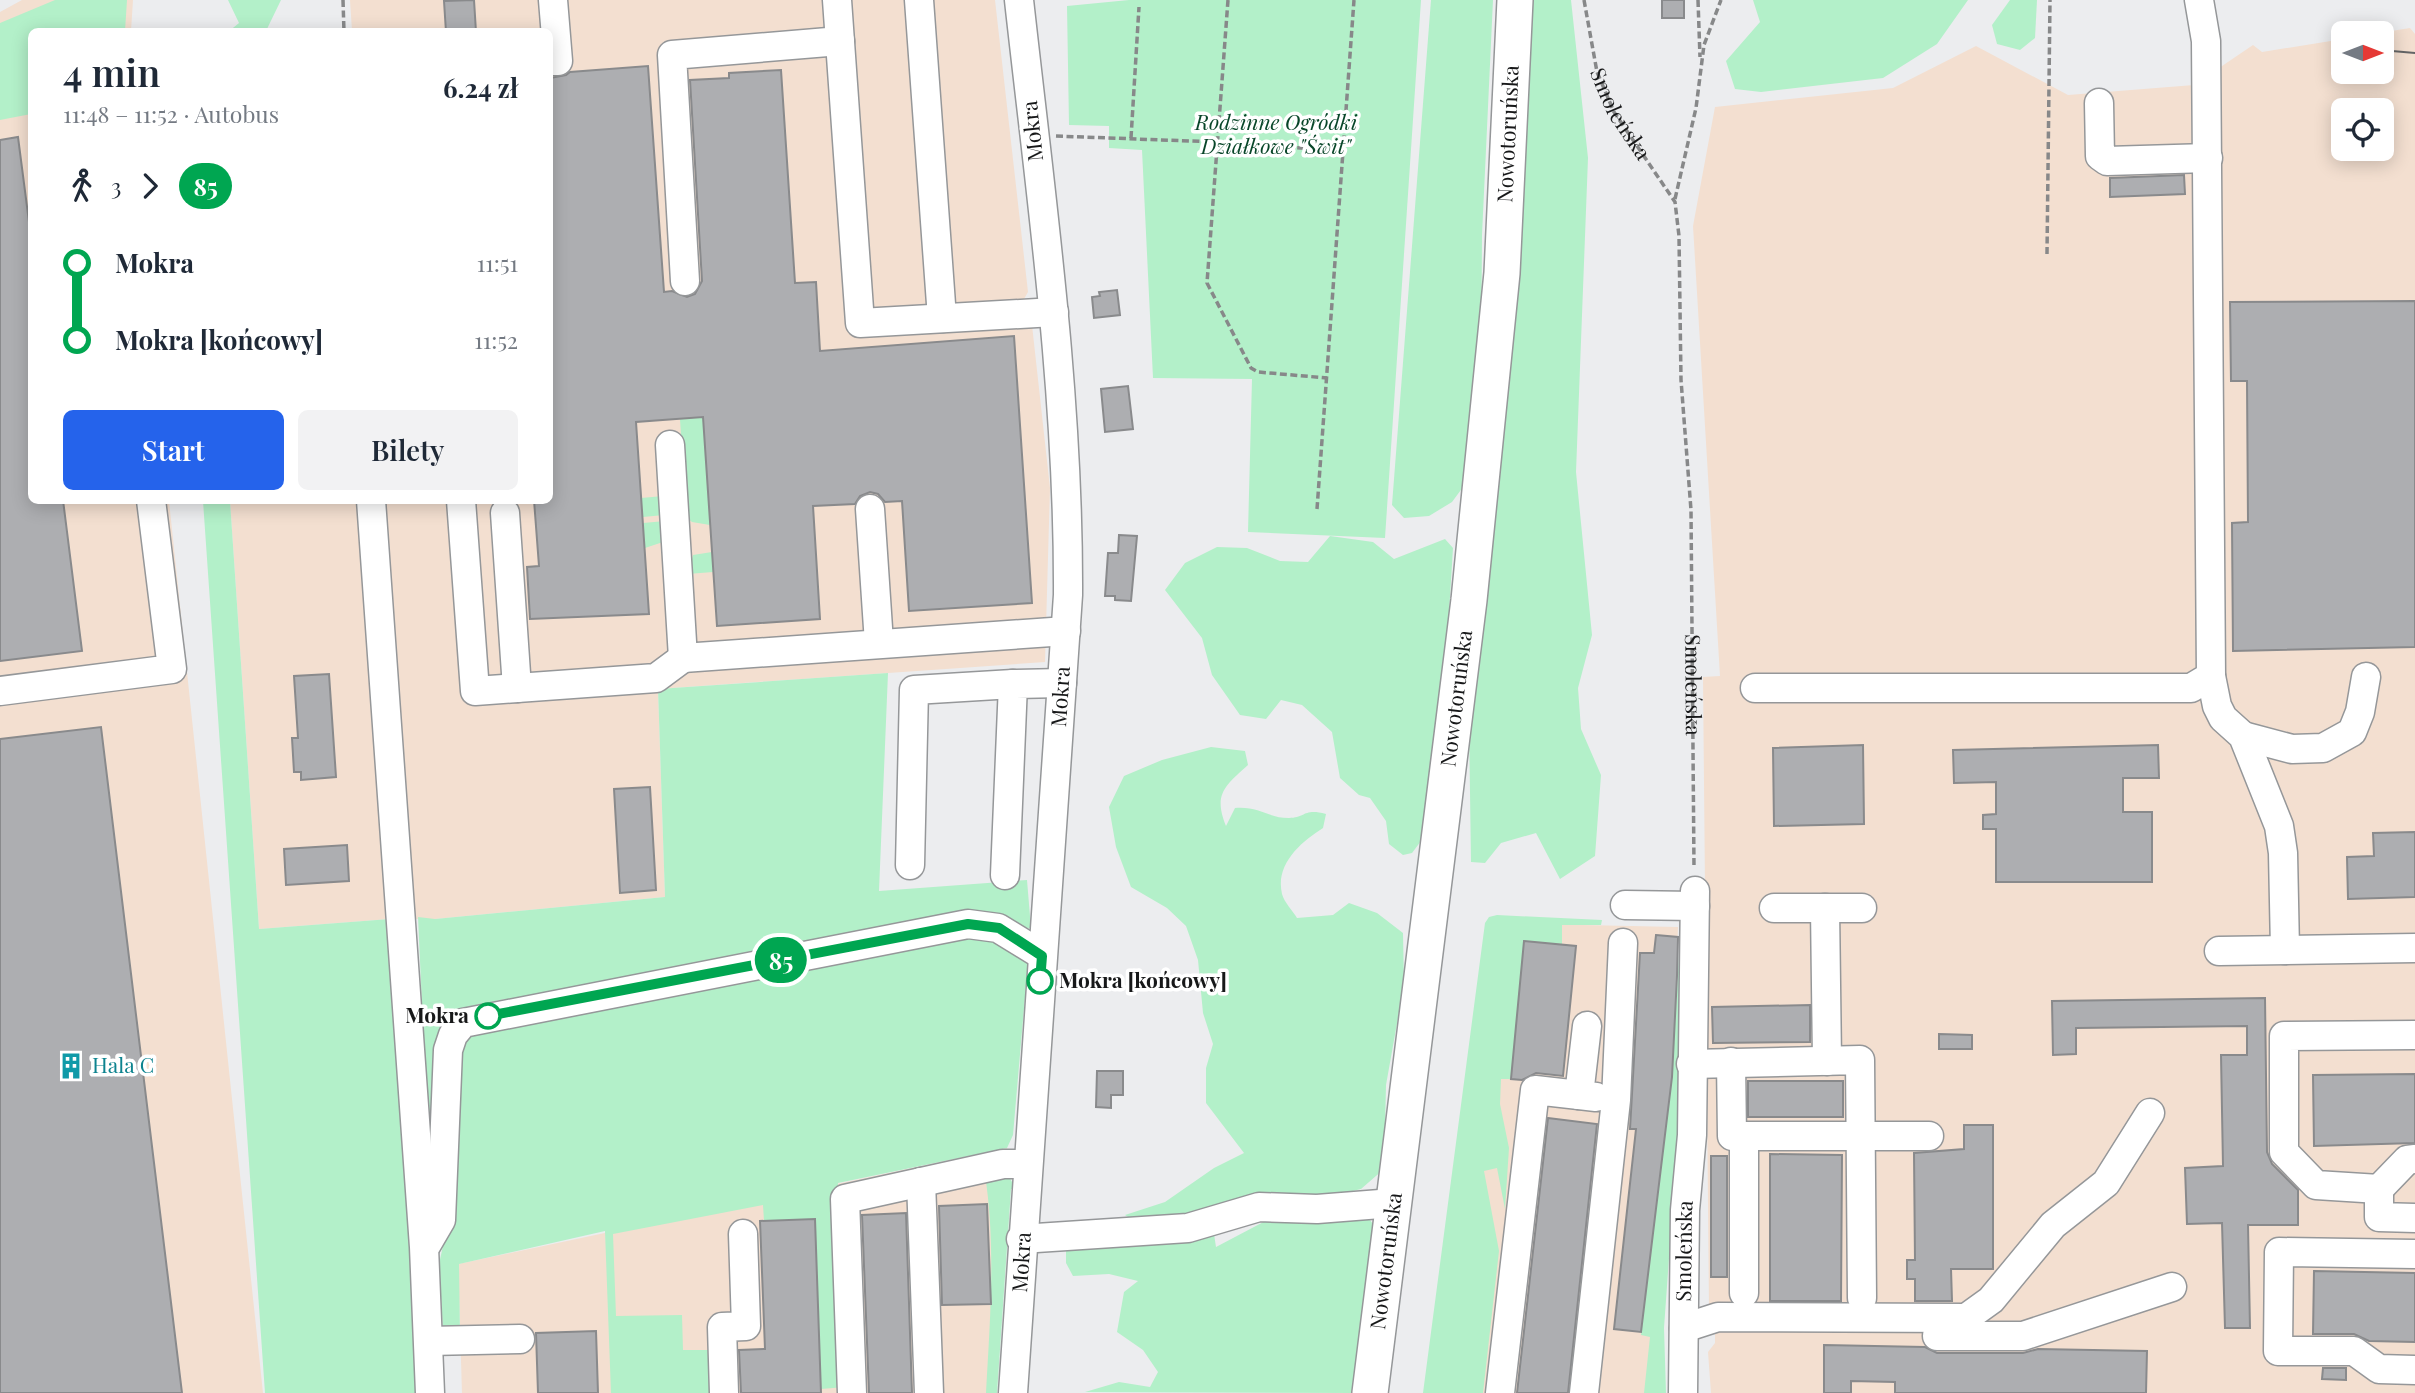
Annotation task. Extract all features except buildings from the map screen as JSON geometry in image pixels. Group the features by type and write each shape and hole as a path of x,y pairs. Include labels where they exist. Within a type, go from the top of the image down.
{"main road":[{"name":"Nowotoruńska","path":"1370,1393 1472,573 1502,273 1516,0"}],"street":[{"path":"553,0 558,61 553,61"},
{"path":"837,0 860,323 1054,312"},
{"path":"919,0 942,318"},
{"name":"Mokra","path":"1013,1393 1021,1239 1066,631 1068,482 1054,312 1019,0"},
{"path":"2199,0 2206,41 2211,676 2217,706 2223,718 2243,736 2279,826 2283,853 2285,950"},
{"path":"685,281 672,55 839,41"},
{"path":"2099,103 2100,156 2107,161 2208,158"},
{"path":"670,444 683,657"},
{"path":"0,691 172,669 151,504"},
{"path":"371,504 425,1247 430,1393"},
{"path":"461,504 474,691 656,678 683,657 1066,631"},
{"path":"870,509 879,643"},
{"path":"505,513 517,688"},
{"path":"465,558 508,555"},
{"path":"1755,688 2191,688 2211,676"},
{"path":"2243,736 2292,749 2323,748 2352,732 2360,712 2365,677"},
{"path":"909,865 914,690 1062,683"},
{"path":"1005,875 1013,684"},
{"path":"1625,905 1695,899"},
{"name":"Smoleńska","path":"1684,1393 1685,1210 1692,1135 1695,899"},
{"path":"1774,908 1862,908"},
{"path":"1825,908 1827,1061"},
{"path":"425,1247 441,1220 448,1050 453,1035 463,1023 968,924 999,928 1042,956"},
{"path":"1584,1393 1616,1100 1623,943"},
{"path":"2219,951 2415,948"},
{"path":"1579,1095 1587,1026"},
{"path":"2379,1189 2316,1185 2284,1152 2284,1036 2415,1035"},
{"path":"1691,1064 1860,1060 1862,1298"},
{"path":"1731,1062 1738,1136 1744,1293"},
{"path":"1500,1393 1535,1090 1616,1100"},
{"path":"1684,1328 1718,1317 1966,1318 1991,1300 2053,1225 2106,1183 2150,1113"},
{"path":"1692,1135 1929,1136"},
{"path":"2415,1159 2407,1160 2379,1189 2379,1217 2415,1218"},
{"path":"852,1393 845,1199 1003,1164 1027,1164"},
{"path":"921,1182 929,1393"},
{"path":"1021,1239 1188,1227 1259,1207 1317,1209 1393,1203"},
{"path":"724,1393 722,1327 746,1326 743,1234"},
{"path":"2415,1254 2279,1252 2278,1351 2354,1351 2379,1369 2415,1370"},
{"path":"1684,1328 1708,1335 2023,1336 2057,1322 2172,1287"},
{"path":"429,1341 520,1339"}],"path":[{"path":"343,0 344,28"},
{"path":"1228,0 1207,283 1251,368 1258,372 1327,377"},
{"path":"1317,509 1354,0"},
{"name":"Smoleńska","path":"1584,0 1597,72 1614,112 1675,201 1679,236 1681,380 1691,510 1695,899"},
{"path":"1699,0 1700,69"},
{"path":"1675,201 1696,108 1709,24 1721,0"},
{"path":"2047,254 2050,0"},
{"path":"1131,138 1139,7"},
{"path":"1034,136 1217,142 1344,151"}],"shaded area":[{"path":"22,0 133,0 131,28 28,28 28,504 169,504 263,1393 0,1393 0,12"},
{"path":"350,0 995,0 1028,292 1024,299 1026,325 1032,325 1050,488 1045,662 658,689 665,897 435,919 390,919 259,929 230,504 553,504 553,28 352,28"},
{"path":"2410,28 2415,34 2415,1393 1711,1393 1708,1352 1715,1343 1715,1310 1709,1309 1703,677 1720,676 1693,226 1715,107 1893,88 1976,46 2068,95 2194,85 2253,45 2262,52 2331,41 2331,84 2394,84 2394,31"},
{"path":"1493,923 1678,927 1672,1077 1646,1310 1654,1332 1648,1393 1429,1393"},
{"path":"1007,1148 987,1393 462,1393 458,1264"}],"green space":[{"path":"55,0 127,0 125,28 28,28 28,115 0,120 0,23"},
{"path":"228,0 281,0 267,28 233,28 239,23"},
{"name":"Rodzinne Ogródki Działkowe \"Świt\"","path":"1129,0 1421,0 1385,538 1248,532 1252,379 1153,378 1142,150 1109,148 1109,126 1069,125 1067,6"},
{"path":"1431,0 1493,0 1482,235 1481,367 1466,483 1452,502 1429,516 1404,518 1392,505"},
{"path":"1528,0 1571,0 1588,158 1576,472 1592,635 1578,688 1581,729 1601,775 1595,856 1560,879 1536,833 1501,843 1485,863 1471,862 1469,722"},
{"path":"1753,0 1968,0 1937,44 1883,78 1761,92 1735,89 1726,61 1760,22"},
{"path":"2010,0 2037,0 2035,38 2020,50 1997,44 1992,25"},
{"path":"703,417 710,525 692,522 686,517 680,419"},
{"path":"663,496 664,515 643,517 641,498"},
{"path":"203,504 230,504 259,929 390,919 419,1393 265,1393"},
{"path":"665,521 666,541 645,548 643,523"},
{"path":"1330,536 1373,542 1394,559 1445,539 1453,548 1442,727 1424,837 1412,853 1403,855 1389,844 1386,821 1370,798 1359,795 1340,778 1332,732 1302,705 1281,700 1266,719 1240,715 1212,675 1202,638 1165,590 1185,563 1217,547 1247,548 1280,561 1308,562"},
{"path":"712,552 713,572 688,574 693,555"},
{"path":"888,673 879,891 1027,880 1031,928 508,1005 505,999 447,1011 437,1191 431,1202 418,917 435,919 665,897 658,689"},
{"path":"1211,747 1245,751 1248,765 1228,785 1221,798 1226,826 1235,808 1289,818 1313,812 1326,814 1323,828 1299,847 1282,873 1282,894 1297,918 1333,915 1349,903 1377,913 1403,933 1404,984 1386,1085 1384,1169 1361,1189 1320,1199 1136,1222 1125,1215 1165,1202 1214,1168 1244,1153 1206,1103 1206,1068 1213,1044 1203,1013 1198,960 1186,926 1167,908 1131,887 1116,847 1109,807 1124,776 1162,760"},
{"path":"1497,915 1602,920 1601,925 1562,925 1562,944 1524,941 1511,1079 1501,1079 1500,1104 1509,1148 1505,1209 1497,1168 1484,1171 1499,1251 1483,1393 1423,1393 1485,923 1489,917"},
{"path":"973,932 991,936 1028,962 1013,1135 1007,1148 838,1183 845,1387 821,1389 764,1221 763,1205 613,1234 616,1316 682,1315 683,1350 708,1350 714,1356 717,1393 611,1393 605,1231 459,1264 460,1336 443,1329 439,1264 448,1223 462,1034"},
{"path":"1679,955 1685,962 1679,1118 1664,1328 1666,1393 1644,1393 1650,1337 1641,1335 1672,1077"},
{"path":"985,1175 1008,1175 1016,1189 1011,1189 997,1393 986,1393 991,1255"},
{"path":"1367,1215 1379,1234 1355,1393 1085,1392 1119,1382 1150,1387 1158,1372 1143,1350 1117,1332 1124,1292 1138,1281 1109,1274 1073,1276 1066,1263 1066,1250 1214,1234 1216,1247 1271,1218"}],"tram line":[{"path":"2394,51 2415,53"}],"bus line":[{"name":"85","path":"488,1016 980,923 999,928 1042,956 1040,981"}],"place":[{"name":"Mokra [końcowy]","path":"1040,981"},
{"name":"Mokra","path":"488,1016"},
{"name":"Hala C","path":"71,1066"}]}
